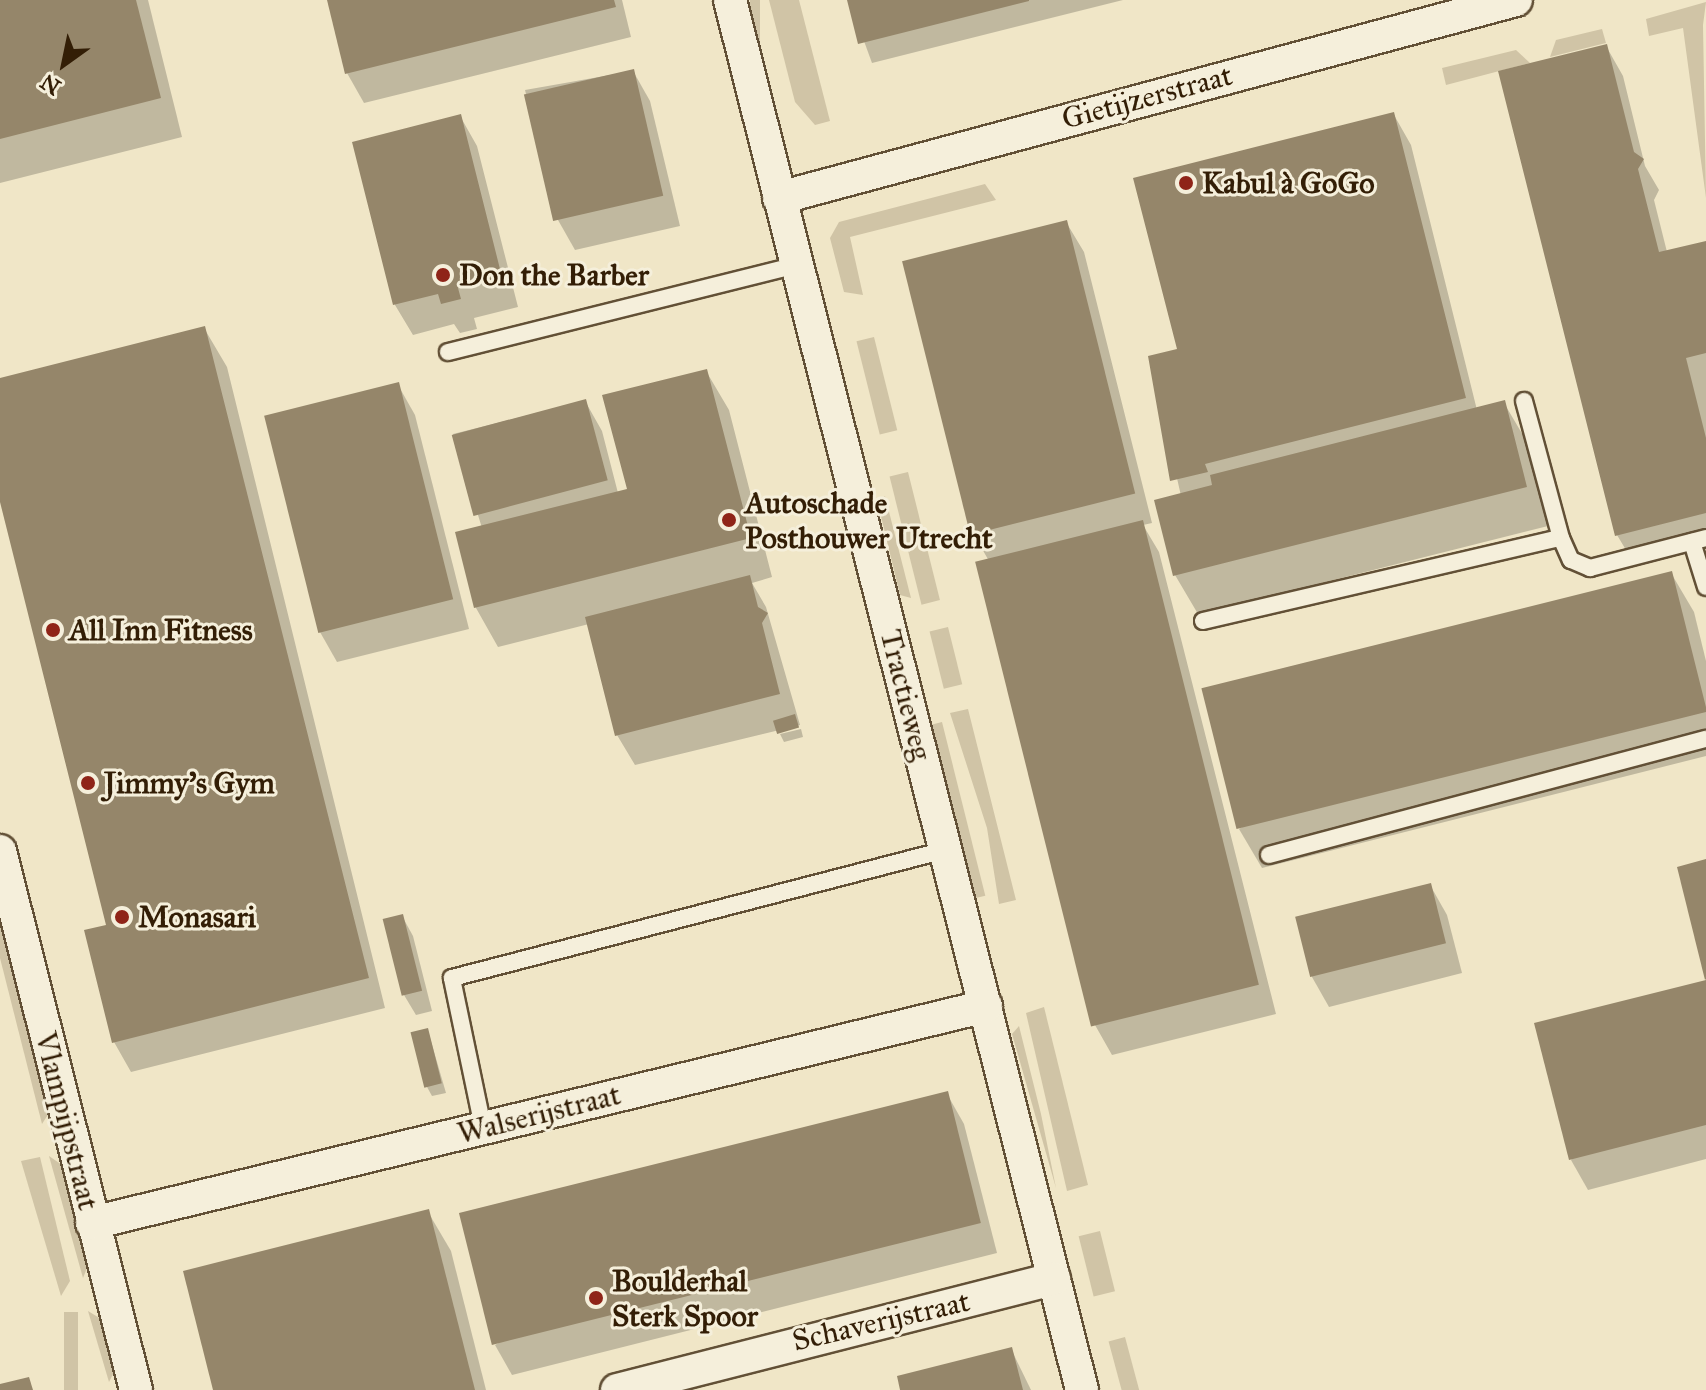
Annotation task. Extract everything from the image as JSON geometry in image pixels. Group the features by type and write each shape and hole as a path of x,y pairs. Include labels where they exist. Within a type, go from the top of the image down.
{"street":[{"name":"Tractieweg","path":"730,0 1082,1390"},
{"name":"Gietijzerstraat","path":"779,198 1516,0"},
{"name":"Vlampijpstraat","path":"0,851 136,1390"},
{"name":"Walserijstraat","path":"92,1223 986,1006"},
{"name":"Schaverijstraat","path":"617,1390 1054,1279"}],"lane":[{"path":"448,352 798,265"},
{"path":"1524,401 1561,538 1571,560 1590,568 1699,540 1706,587"},
{"path":"1203,621 1561,538"},
{"path":"1269,855 1706,739"},
{"path":"483,1127 452,978 945,850"}],"shaded area":[{"path":"750,0 760,0 760,112 750,112"},
{"path":"769,0 799,0 830,121 815,125 795,102"},
{"path":"1706,2 1703,25 1706,198 1683,28 1649,36 1646,19"},
{"path":"1602,29 1606,43 1550,57 1556,40"},
{"path":"1516,50 1530,63 1446,85 1442,68"},
{"path":"985,184 996,200 850,237 863,295 844,292 830,238 839,222"},
{"path":"874,337 897,430 880,435 857,341"},
{"path":"908,472 940,600 921,605 890,477"},
{"path":"885,496 911,598 900,595 878,504"},
{"path":"948,627 962,684 944,689 930,632"},
{"path":"968,709 1016,900 999,904 987,828 950,713"},
{"path":"942,722 985,896 974,899 930,725"},
{"path":"0,918 49,1113 42,1124 0,958"},
{"path":"1044,1007 1088,1185 1067,1191 1026,1013"},
{"path":"1019,1026 1041,1114 1056,1188 1012,1034"},
{"path":"49,1156 62,1165 87,1268 83,1278"},
{"path":"40,1157 70,1281 61,1296 21,1161"},
{"path":"1100,1231 1115,1291 1094,1296 1079,1236"},
{"path":"88,1311 101,1319 114,1372 109,1382"},
{"path":"64,1312 78,1312 78,1390 64,1390"},
{"path":"1125,1337 1139,1390 1122,1390 1109,1341"}],"building":[{"path":"0,0 136,0 161,98 0,139"},
{"path":"327,0 614,0 616,7 345,74"},
{"path":"847,0 1029,0 1029,1 858,44"},
{"path":"1607,44 1634,152 1644,159 1638,169 1659,252 1706,241 1706,353 1686,358 1706,438 1706,513 1615,536 1498,71"},
{"path":"634,69 663,196 553,221 524,94"},
{"path":"1394,112 1466,398 1205,464 1208,472 1170,481 1148,356 1177,349 1133,178"},
{"path":"461,114 502,277 458,288 461,299 441,304 438,294 393,305 352,142"},
{"path":"1067,220 1135,494 970,535 902,261"},
{"path":"205,326 369,978 112,1043 84,930 106,925 0,502 0,378"},
{"path":"707,369 751,538 474,608 455,532 627,489 602,395"},
{"path":"399,382 453,599 318,633 264,416"},
{"path":"586,399 608,480 473,516 452,435"},
{"path":"1505,400 1527,487 1173,576 1154,500 1212,485 1210,475"},
{"path":"1143,520 1259,985 1091,1027 975,562"},
{"path":"1672,571 1706,712 1236,829 1201,688"},
{"path":"750,575 758,607 768,613 762,623 780,694 615,736 585,617"},
{"path":"795,714 799,727 777,734 773,721"},
{"path":"1706,859 1706,979 1705,980 1677,867"},
{"path":"1431,883 1446,943 1310,977 1295,917"},
{"path":"403,914 422,991 402,996 383,919"},
{"path":"1706,980 1706,1125 1569,1160 1534,1023"},
{"path":"428,1028 442,1083 424,1088 411,1032"},
{"path":"948,1091 981,1223 492,1345 459,1213"},
{"path":"429,1209 475,1390 213,1390 183,1271"},
{"path":"1012,1347 1023,1390 900,1390 897,1376"},
{"path":"29,1377 33,1390 0,1390 0,1384"}],"place":[{"name":"Kabul à GoGo","path":"1186,183"},
{"name":"Don the Barber","path":"443,275"},
{"name":"Autoschade Posthouwer Utrecht","path":"729,520"},
{"name":"All Inn Fitness","path":"53,630"},
{"name":"Jimmy's Gym","path":"88,783"},
{"name":"Monasari","path":"122,917"},
{"name":"Boulderhal Sterk Spoor","path":"596,1298"}]}
